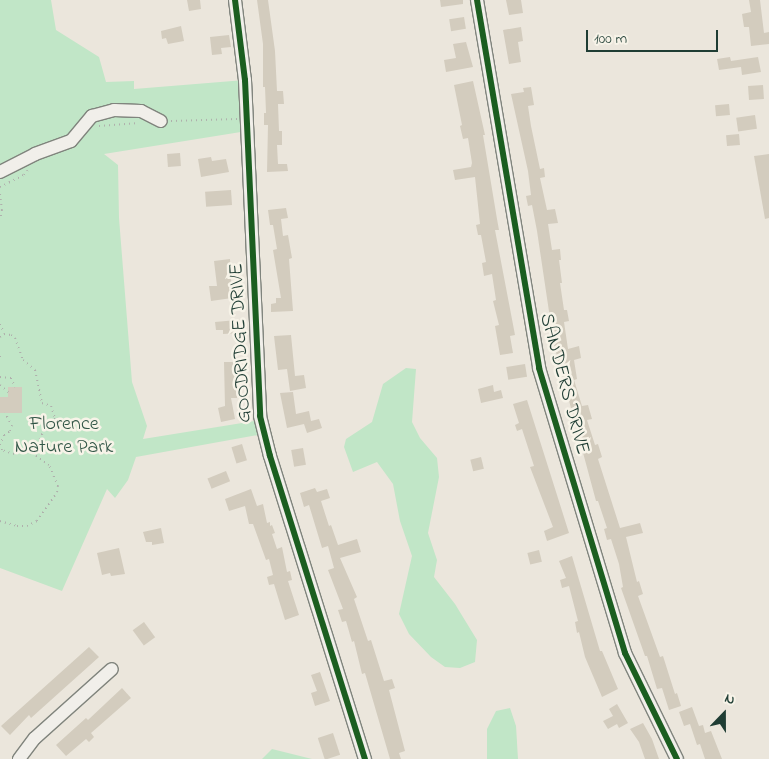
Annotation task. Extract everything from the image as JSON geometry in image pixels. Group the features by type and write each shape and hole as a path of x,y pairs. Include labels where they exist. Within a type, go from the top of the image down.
{"street":[{"name":"GOODRIDGE DRIVE","path":"235,0 243,51 257,391 260,420 364,759"},
{"name":"SANDERS DRIVE","path":"477,0 539,368 625,653 677,759"},
{"path":"0,172 35,154 71,141 92,116 114,110 141,111 162,122"},
{"path":"19,759 35,738 112,669"}],"path":[{"path":"162,122 246,118"},
{"path":"90,126 144,123"},
{"path":"0,187 24,175 28,168"},
{"path":"0,194 2,210 0,220"},
{"path":"0,324 4,334"},
{"path":"0,337 4,334 16,338 23,360 35,370 42,404 51,406 56,418 48,426 36,448 14,454 2,450 0,445 4,435 10,431 12,426 5,413"},
{"path":"0,356 0,361"},
{"path":"0,377 11,378 15,387"},
{"path":"0,385 8,392"},
{"path":"0,522 27,526 37,521 56,492 58,486 49,465 28,450"}],"green space":[{"name":"Florence Nature Park","path":"0,0 51,0 56,30 99,57 106,82 134,81 134,89 245,80 247,131 104,154 118,165 119,218 132,382 147,426 143,439 260,420 263,434 136,457 128,480 115,498 107,489 62,591 0,568"},
{"path":"406,368 416,369 412,422 420,438 437,458 439,477 428,533 437,560 434,577 455,604 477,640 475,662 460,668 445,667 431,657 409,634 399,614 412,556 400,521 393,484 377,462 353,472 344,447 346,439 372,422 383,384"},
{"path":"510,708 516,726 518,759 487,759 487,729 496,711"},
{"path":"272,749 312,759 262,759"}],"building":[{"path":"187,0 200,0 201,9 189,11"},
{"path":"257,0 268,0 275,51 277,91 283,91 284,104 278,104 279,131 282,131 282,145 277,145 278,164 287,164 288,171 267,172 268,125 264,125 264,113 266,113 265,87 263,87 263,44"},
{"path":"440,0 463,0 463,4 441,7"},
{"path":"506,0 521,0 523,13 509,15"},
{"path":"749,0 760,0 764,33 769,32 769,44 751,46 749,27 744,27 742,14 751,12"},
{"path":"464,17 466,29 451,31 449,19"},
{"path":"181,26 184,41 168,44 166,38 162,39 161,31"},
{"path":"521,27 523,41 518,42 521,62 509,64 503,30"},
{"path":"229,35 231,47 221,48 222,54 212,55 210,37"},
{"path":"466,42 473,67 446,72 444,60 456,58 453,44"},
{"path":"730,57 731,61 758,57 761,72 742,75 741,67 719,70 717,59"},
{"path":"473,81 485,135 483,135 499,230 495,230 515,335 510,336 513,353 500,355 495,326 499,325 493,301 496,300 492,274 484,276 482,263 486,262 481,235 478,235 476,225 480,224 475,177 455,180 453,170 471,167 472,163 468,138 463,139 460,126 462,125 454,85"},
{"path":"763,85 764,99 749,100 748,86"},
{"path":"531,87 534,105 528,106 531,126 540,169 544,168 545,177 540,178 547,210 555,209 558,223 548,224 552,250 560,249 561,260 559,260 562,283 560,283 564,310 567,310 569,321 564,322 568,349 579,346 581,358 574,360 577,379 574,380 582,406 588,405 592,419 587,420 595,445 598,444 602,457 598,459 620,528 640,523 643,533 626,537 637,582 639,581 643,594 638,596 660,657 663,656 675,694 677,693 681,706 669,710 662,688 657,689 647,656 645,656 621,588 623,587 619,564 611,539 607,540 604,529 607,528 598,501 596,501 554,345 537,231 532,205 528,206 526,196 531,195 528,171 511,94 524,92 523,88"},
{"path":"729,104 730,115 716,116 715,105"},
{"path":"755,115 757,129 738,132 736,118"},
{"path":"739,134 740,145 727,146 726,135"},
{"path":"180,153 181,166 168,167 167,154"},
{"path":"769,154 769,218 765,219 754,156"},
{"path":"211,157 212,161 226,159 229,172 201,177 198,159"},
{"path":"231,190 232,205 206,207 205,192"},
{"path":"286,208 288,218 281,219 283,236 288,235 292,258 289,259 293,311 271,312 271,304 276,303 276,298 281,298 273,250 277,249 268,210"},
{"path":"230,259 232,298 211,301 209,286 217,286 214,261"},
{"path":"237,320 238,333 223,334 223,330 216,330 215,322"},
{"path":"291,335 295,376 304,375 306,388 290,391 287,369 278,370 274,336"},
{"path":"224,362 236,362 237,398 231,398 235,419 221,422 218,408 225,406"},
{"path":"525,364 527,377 508,380 506,367"},
{"path":"493,385 494,392 501,390 503,398 481,403 478,389"},
{"path":"8,387 22,387 22,413 0,413 0,397 8,397"},
{"path":"293,392 296,414 309,411 311,421 319,419 322,428 307,433 304,424 287,428 280,393"},
{"path":"527,400 569,533 547,541 544,531 553,527 530,467 534,466 522,429 517,431 515,425 519,423 513,404"},
{"path":"242,444 247,460 236,463 231,447"},
{"path":"303,448 306,465 294,467 291,450"},
{"path":"481,457 484,469 473,471 470,460"},
{"path":"226,471 230,481 212,489 207,478"},
{"path":"315,488 317,492 327,489 330,498 321,501 329,526 331,525 338,545 357,539 361,552 340,558 357,597 354,599 368,641 371,640 384,681 392,679 395,688 389,690 405,751 399,753 401,759 390,759 365,673 362,674 354,641 352,642 346,621 342,622 338,610 343,609 328,570 334,568 328,546 322,548 309,505 304,507 300,493"},
{"path":"251,489 257,506 263,504 267,523 270,522 270,526 272,525 275,533 272,534 277,549 282,547 287,572 290,571 292,580 288,581 299,615 285,620 274,584 269,585 267,577 273,575 269,559 266,560 253,524 249,524 245,506 229,511 225,499"},
{"path":"161,528 164,543 152,545 152,542 146,542 143,532"},
{"path":"119,548 125,574 111,576 110,573 102,575 97,553"},
{"path":"539,550 542,562 530,565 527,553"},
{"path":"572,556 600,651 602,651 618,689 602,697 585,657 579,632 577,633 575,622 578,621 569,586 562,588 560,580 566,578 559,561"},
{"path":"144,622 155,637 144,646 133,630"},
{"path":"89,647 99,657 31,718 29,715 10,735 1,726"},
{"path":"320,672 330,701 315,706 311,693 317,691 311,675"},
{"path":"122,688 131,698 91,733 94,737 89,742 86,739 66,756 56,745 86,718 88,720"},
{"path":"617,704 628,723 619,728 617,724 608,729 603,721 613,716 609,709"},
{"path":"692,707 699,726 703,725 705,733 711,731 722,759 705,759 700,744 697,745 690,724 684,726 679,712"},
{"path":"643,723 652,739 659,759 645,759 639,742 630,729"},
{"path":"333,733 340,755 325,759 318,738"}],"cycle path":[{"path":"235,0 245,80 260,416 270,456 365,759"},
{"path":"477,0 539,368 625,653 677,759"}]}
